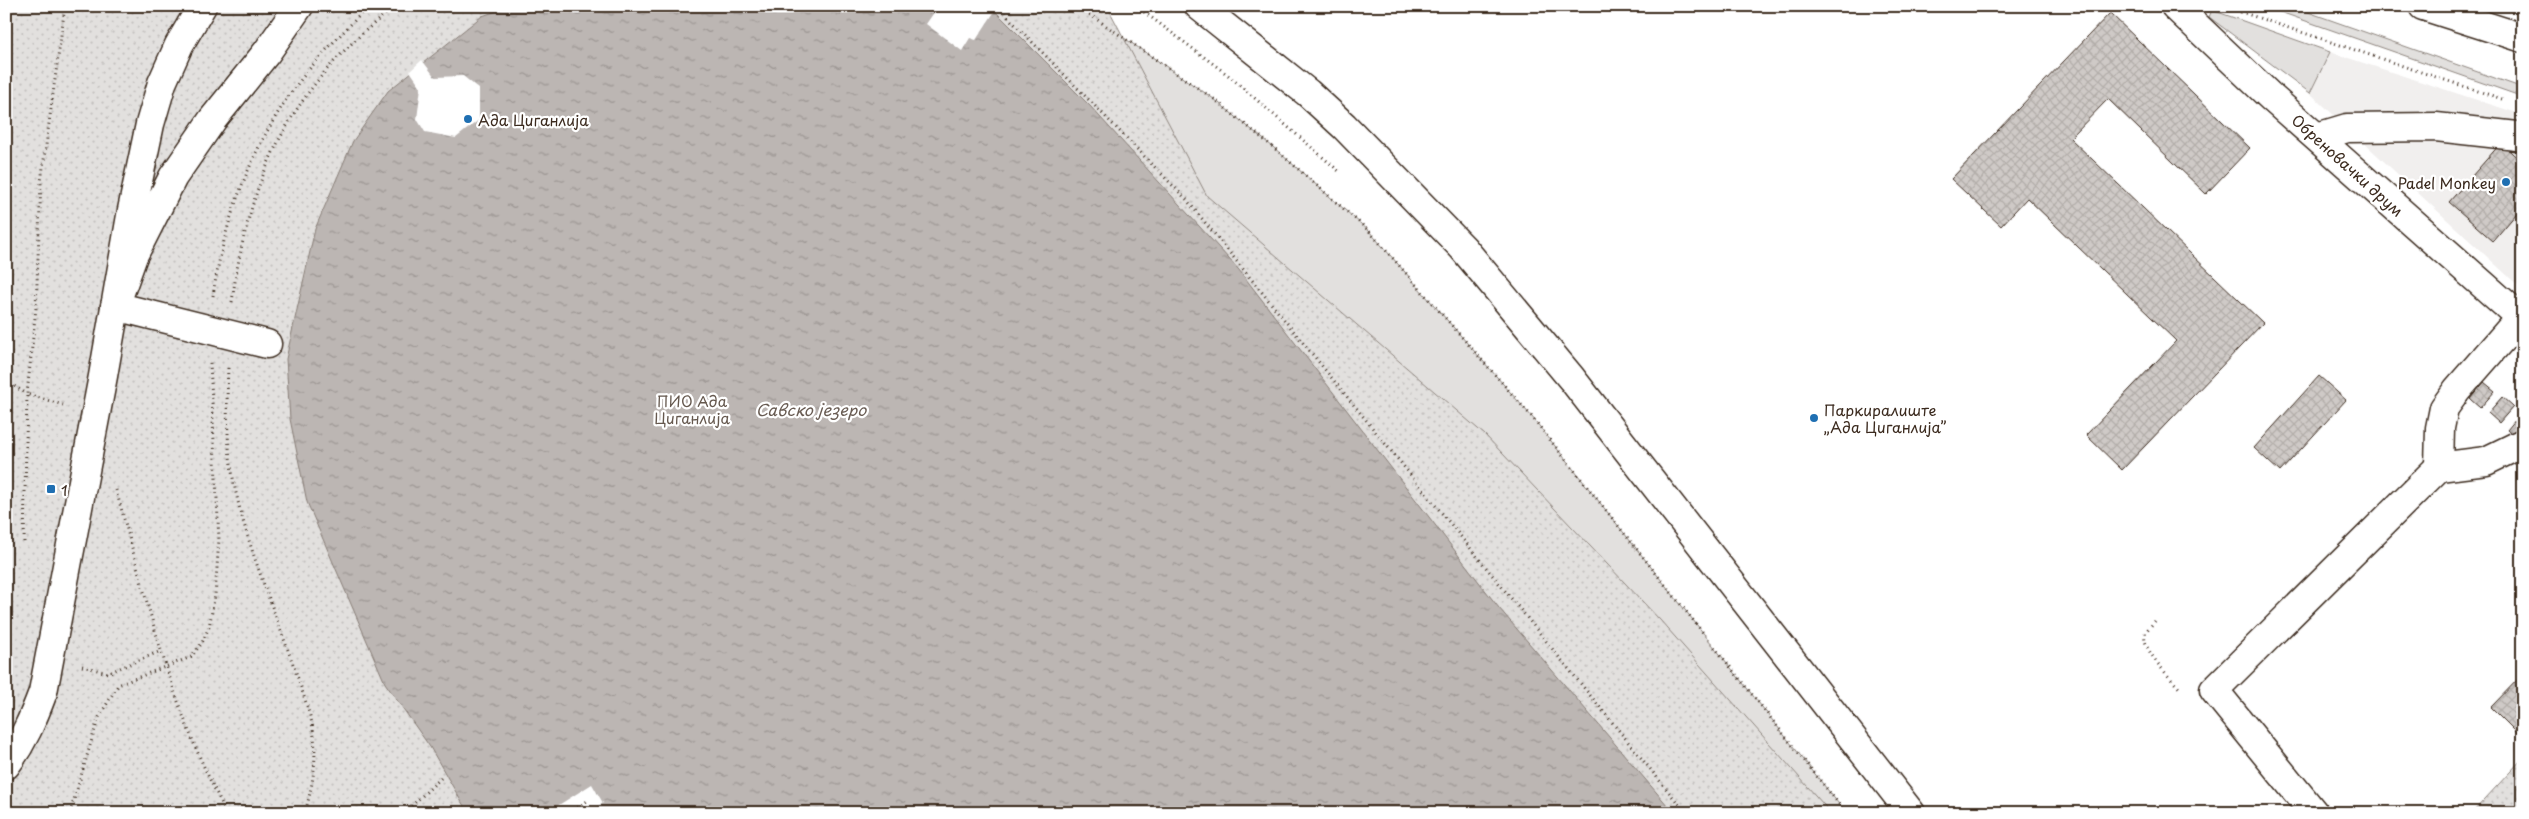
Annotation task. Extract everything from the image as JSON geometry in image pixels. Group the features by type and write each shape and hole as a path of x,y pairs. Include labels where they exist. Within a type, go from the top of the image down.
{"street":[{"path":"6,765 20,746 43,692 132,210 150,124 162,83 179,45 202,6"},
{"path":"115,306 133,256 173,177 213,119 267,52 299,6"},
{"path":"1200,6 1330,113 1463,248 1572,379 1911,813"},
{"name":"Обреновачки друм","path":"2175,6 2317,137 2521,319"},
{"path":"2423,6 2523,38"},
{"path":"2317,137 2347,128 2436,127 2517,136"},
{"path":"115,306 267,344"},
{"path":"2439,467 2440,428 2444,408 2457,390 2521,319"},
{"path":"2314,813 2214,690 2439,467 2486,461 2523,444"}],"path":[{"path":"24,542 27,394 36,308 41,182 65,6"},
{"path":"70,813 98,719 106,702 118,686 191,658 202,643 209,627 217,576 219,539 217,478 218,332 223,244 250,165 290,95 316,61 369,6"},
{"path":"305,813 315,776 316,748 305,697 250,541 236,492 229,443 227,398 218,332 241,246 266,167 287,124 313,84 343,52 396,6"},
{"path":"997,6 1186,199 1686,813"},
{"path":"1077,6 1214,99 1273,147 1369,232 1532,417 1846,813"},
{"path":"1136,6 1228,75 1347,178"},
{"path":"2222,6 2504,100"},
{"path":"6,380 27,394 95,415"},
{"path":"114,481 167,668 196,748 227,813"},
{"path":"50,657 108,673 161,650"},
{"path":"404,813 442,778"},
{"path":"569,813 589,800"}],"shaded area":[{"path":"2330,52 2523,115 2523,290 2310,93"}],"green space":[{"name":"Савско језеро","path":"6,6 1107,6 1207,196 1485,435 1660,620 1831,813 6,813"},
{"path":"1077,6 1214,99 1273,147 1369,231 1532,417 1846,813 1674,813 1239,270"},
{"path":"2263,6 2291,6 2523,88 2523,97"},
{"path":"2212,10 2330,52 2310,93 2209,17"},
{"path":"2523,758 2523,813 2472,813"}],"water":[{"name":"Савско језеро","path":"512,6 990,6 1090,106 1239,270 1499,608 1674,813 468,813 430,747 385,683 307,502 290,419 286,359 315,229 353,141 388,91 482,16"}],"pier":[{"path":"931,6 990,6 995,11 976,40 970,38 962,51 926,24 935,11"},
{"path":"422,60 435,77 463,76 479,89 479,120 456,138 425,132 417,119 421,87 410,71"},
{"path":"592,784 603,803 587,813 546,813"}],"building":[{"path":"2110,13 2250,148 2206,194 2108,99 2070,138 2263,323 2122,470 2086,435 2176,341 2027,198 2001,226 1951,179"},
{"path":"2501,143 2523,163 2523,206 2493,241 2449,202"},
{"path":"2319,376 2346,400 2280,472 2254,448"},
{"path":"2484,382 2495,391 2480,408 2470,399"},
{"path":"2502,397 2513,407 2499,423 2488,413"},
{"path":"2521,413 2523,431 2516,438 2507,430"},
{"path":"2523,674 2523,727 2517,733 2491,707"}],"place":[{"name":"Ада Циганлија","path":"468,119"},
{"name":"Padel Monkey","path":"2506,182"},
{"name":"Паркиралиште „Ада Циганлија”","path":"1814,418"},
{"name":"1","path":"51,489"}],"park label":[{"name":"ПИО Ада Циганлија","path":"692,408"}]}
